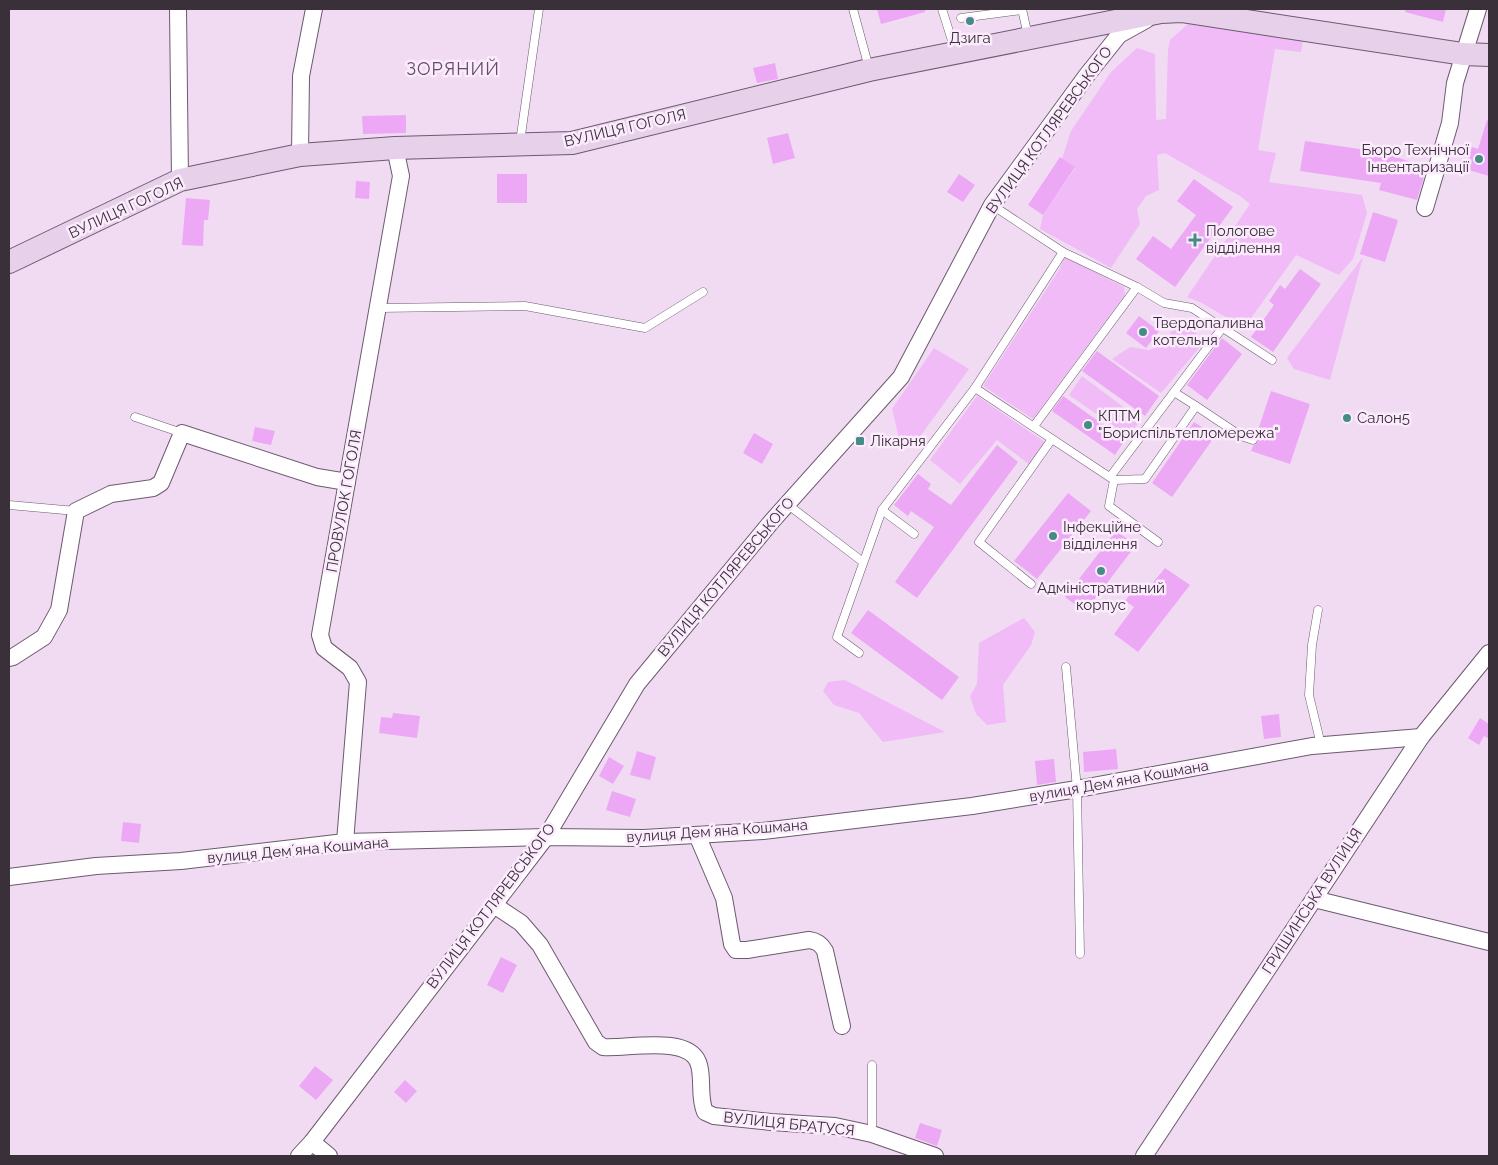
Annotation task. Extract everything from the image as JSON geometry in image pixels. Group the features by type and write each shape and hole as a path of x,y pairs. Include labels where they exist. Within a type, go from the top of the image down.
{"street":[{"path":"178,9 180,180"},
{"path":"300,155 301,76 314,9"},
{"path":"1425,208 1450,124 1455,83 1478,9"},
{"path":"1484,9 1489,16"},
{"name":"ВУЛИЦЯ ГОГОЛЯ","path":"9,262 180,180 300,155 395,148 572,143 869,70 1161,12 1182,11 1463,54 1489,55"},
{"name":"ВУЛИЦЯ КОТЛЯРЕВСЬКОГО","path":"299,1156 312,1142 546,837 637,684 787,504 901,377 992,205 1087,75 1118,35 1161,12"},
{"name":"ПРОВУЛОК ГОГОЛЯ","path":"345,842 358,682 350,668 324,648 320,635 401,176 395,148"},
{"path":"9,658 44,636 59,610 76,510 111,494 154,488 161,483 182,433 317,477 347,482"},
{"name":"ГРИШИНСЬКА ВУЛИЦЯ","path":"1144,1156 1421,737 1489,653"},
{"name":"вулиця Демʼяна Кошмана","path":"9,877 96,866 181,861 345,842 546,837 644,838 782,829 972,806 1321,745 1421,737"},
{"path":"697,835 724,898 732,944 736,950 747,950 808,940 821,944 825,951 842,1026"},
{"path":"1314,899 1489,942"},
{"name":"ВУЛИЦЯ БРАТУСЯ","path":"494,905 521,923 540,945 596,1042 603,1047 671,1046 683,1048 692,1053 699,1063 702,1104 706,1112 714,1116 835,1126 872,1134 935,1156"},
{"path":"312,1142 329,1156"}],"lane":[{"path":"519,144 539,9"},
{"path":"852,9 869,70"},
{"path":"942,9 956,52"},
{"path":"961,18 1022,9 1028,38"},
{"path":"992,205 1063,252 1137,287 1164,303 1192,308 1272,360"},
{"path":"859,653 837,637 882,510 975,388 1063,252"},
{"path":"1034,426 1137,287"},
{"path":"378,308 525,306 645,328 703,292"},
{"path":"1158,542 1109,506 1112,478 1223,327"},
{"path":"975,388 1112,478 1145,478 1196,406"},
{"path":"1174,392 1241,436 1253,440"},
{"path":"135,417 182,433"},
{"path":"1031,584 979,542 1052,439"},
{"path":"787,504 863,562"},
{"path":"9,505 76,510"},
{"path":"882,510 914,534"},
{"path":"1318,610 1312,645 1310,695 1321,745"},
{"path":"1066,667 1077,789 1080,954"},
{"path":"872,1064 872,1134"}],"shaded area":[{"path":"1188,24 1303,39 1301,52 1275,49 1258,150 1276,153 1269,182 1362,195 1367,213 1353,259 1339,275 1296,255 1244,328 1202,303 1187,297 1250,204 1240,196 1165,153 1157,155 1159,190 1146,196 1137,209 1140,224 1111,268 1040,229 1043,215 1075,168 1062,159 1071,131 1111,72 1137,48 1155,54 1156,120 1166,119 1170,40"},
{"path":"1065,257 1124,287 1125,295 1033,419 983,386 1059,270"},
{"path":"1363,257 1330,380 1294,369 1287,358"},
{"path":"1178,321 1195,326 1199,348 1161,393 1112,359 1130,347 1149,350 1163,345"},
{"path":"934,348 969,369 911,449 900,442 892,409"},
{"path":"1082,376 1141,420 1128,436 1069,395"},
{"path":"977,396 1045,442 1029,464 997,440 960,484 930,460"},
{"path":"1024,618 1035,632 1031,645 1003,685 1006,722 987,725 976,714 970,696 977,684 979,643"},
{"path":"845,680 945,732 883,742 859,713 834,705 823,691 828,682"}],"building":[{"path":"877,9 925,9 925,12 881,24"},
{"path":"1406,9 1446,9 1443,22 1405,12"},
{"path":"775,63 778,79 757,83 753,68"},
{"path":"406,115 406,133 363,134 362,116"},
{"name":"Бюро Технічної Інвентаризації","path":"1487,120 1489,121 1489,176 1465,169 1472,147 1478,149"},
{"path":"788,133 795,158 773,164 767,138"},
{"path":"1305,141 1380,152 1427,167 1417,200 1379,190 1381,183 1300,171"},
{"path":"1060,157 1075,167 1043,215 1028,205"},
{"path":"497,174 527,174 527,203 497,203"},
{"path":"959,174 975,185 963,202 947,192"},
{"path":"1194,179 1233,207 1175,287 1136,259 1153,236 1171,249 1196,215 1177,201"},
{"path":"356,181 370,182 369,199 355,198"},
{"path":"186,198 210,200 208,220 204,220 203,246 182,245"},
{"path":"1373,212 1398,220 1385,262 1360,254"},
{"path":"1300,269 1321,284 1273,352 1251,337 1274,305 1269,301 1280,285 1285,289"},
{"name":"Твердопаливна котельня","path":"1139,316 1159,331 1146,348 1126,333"},
{"path":"1222,338 1242,354 1207,400 1187,385"},
{"path":"1097,351 1159,396 1145,416 1082,371"},
{"path":"1271,391 1310,404 1290,464 1251,451 1258,442 1256,436"},
{"name":"КПТМ \"Бориспільтепломережа\"","path":"1063,396 1125,440 1115,455 1052,411"},
{"path":"1194,422 1215,436 1172,497 1152,483"},
{"path":"255,427 275,431 271,445 252,441"},
{"path":"754,433 773,444 762,464 743,453"},
{"path":"997,445 1018,462 917,598 895,582 934,527 911,511 908,516 894,505 918,474 931,484 928,489 951,505"},
{"name":"Інфекційне відділення","path":"1068,493 1091,511 1037,579 1014,561"},
{"name":"Адміністративний корпус","path":"1116,531 1136,545 1085,612 1065,597"},
{"path":"1165,568 1190,585 1138,652 1114,634 1134,607 1125,601 1137,585 1146,591"},
{"path":"868,610 959,677 942,700 851,633"},
{"path":"393,713 420,716 417,738 379,733 381,717 392,718"},
{"path":"1279,714 1281,737 1264,739 1261,716"},
{"path":"1480,718 1489,724 1489,739 1484,736 1479,745 1468,738"},
{"path":"1116,749 1118,769 1084,772 1083,752"},
{"path":"637,751 656,757 650,780 630,775"},
{"path":"609,757 624,766 613,784 599,776"},
{"path":"1054,759 1056,782 1037,785 1035,761"},
{"path":"612,791 636,799 630,817 606,810"},
{"path":"123,822 141,824 139,843 121,841"},
{"path":"501,957 517,965 503,993 487,985"},
{"path":"315,1066 333,1080 316,1100 299,1086"},
{"path":"405,1080 417,1091 406,1103 394,1092"},
{"path":"920,1123 942,1130 937,1146 915,1138"}],"place":[{"name":"Дзига","path":"970,21"},
{"name":"Бюро Технічної Інвентаризації","path":"1479,159"},
{"name":"Пологове відділення","path":"1195,240"},
{"name":"Твердопаливна котельня","path":"1143,332"},
{"name":"Салон5","path":"1347,418"},
{"name":"КПТМ \"Бориспільтепломережа\"","path":"1088,425"},
{"name":"Лікарня","path":"860,441"},
{"name":"Інфекційне відділення","path":"1053,536"},
{"name":"Адміністративний корпус","path":"1101,571"}],"district":[{"name":"ЗОРЯНИЙ","path":"453,68"}]}
